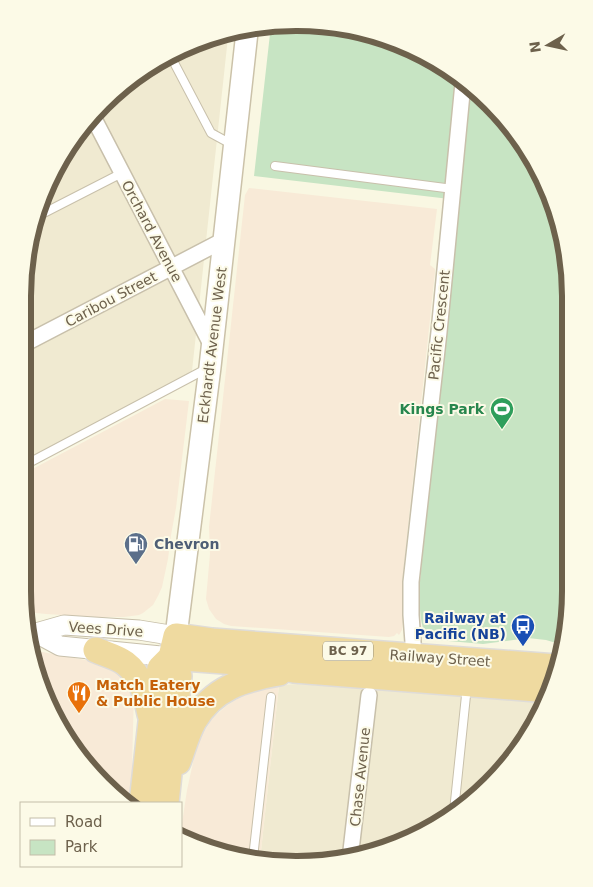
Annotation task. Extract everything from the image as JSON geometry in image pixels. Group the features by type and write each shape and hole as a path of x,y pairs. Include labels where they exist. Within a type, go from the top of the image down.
{"highway":[{"name":"Railway Street","path":"174,646 212,641 551,666"},
{"name":"Railway Street","path":"174,646 294,670 543,690"},
{"name":"Eckhardt Avenue West","path":"142,802 151,722 160,668 174,646"},
{"name":"Eckhardt Avenue West","path":"167,798 178,676 174,646"},
{"path":"96,650 124,662 134,671 146,696 151,722"},
{"path":"167,798 193,723 203,708 224,690 240,682 294,670"}],"main road":[{"name":"Eckhardt Avenue West","path":"174,646 211,357 247,36"}],"street":[{"name":"Pacific Crescent","path":"414,656 411,582 463,90"},
{"name":"Orchard Avenue","path":"96,123 171,267 211,357"},
{"name":"Caribou Street","path":"31,340 224,240"},
{"name":"Vees Drive","path":"35,632 64,625 139,630 174,646"},
{"name":"Vees Drive","path":"35,633 60,646 96,650 174,646"},
{"name":"Chase Avenue","path":"351,850 369,694"}],"lane":[{"path":"174,62 211,133 234,146"},
{"path":"275,166 453,189"},
{"path":"45,213 122,172"},
{"path":"31,461 211,357"},
{"path":"455,803 468,684"},
{"path":"254,852 270,697"}],"shaded area":[{"path":"228,40 192,371 106,420 31,457 31,296 36,245 45,211 59,179 76,149 109,109 135,86 164,67 195,51"},
{"path":"249,188 437,209 430,265 435,269 435,272 402,583 403,621 402,630 399,635 397,633 389,637 231,626 216,619 209,609 206,599 210,554 209,527 245,195"},
{"path":"165,399 189,401 168,559 162,587 153,605 139,615 124,617 33,613 31,470"},
{"path":"38,651 117,666 134,693 131,798 109,778 76,738 51,692"},
{"path":"297,684 360,688 537,701 517,738 496,765 458,801 429,820 398,836 348,851 314,855 279,855 261,853 279,685"},
{"path":"279,685 261,853 245,851 211,842 182,830 187,790 200,738 212,719 226,706 252,692"}],"green space":[{"name":"Kings Park","path":"279,32 314,32 348,36 398,51 429,67 458,86 484,109 517,149 542,195 548,211 557,245 561,279 562,590 557,643 528,638 483,644 437,640 428,634 426,636 423,629 420,581 458,200 254,176 270,33"}],"place":[{"name":"Kings Park","path":"502,430"},
{"name":"Chevron","path":"136,565"},
{"name":"Railway at Pacific (NB)","path":"523,647"},
{"name":"Match Eatery & Public House","path":"79,714"}]}
